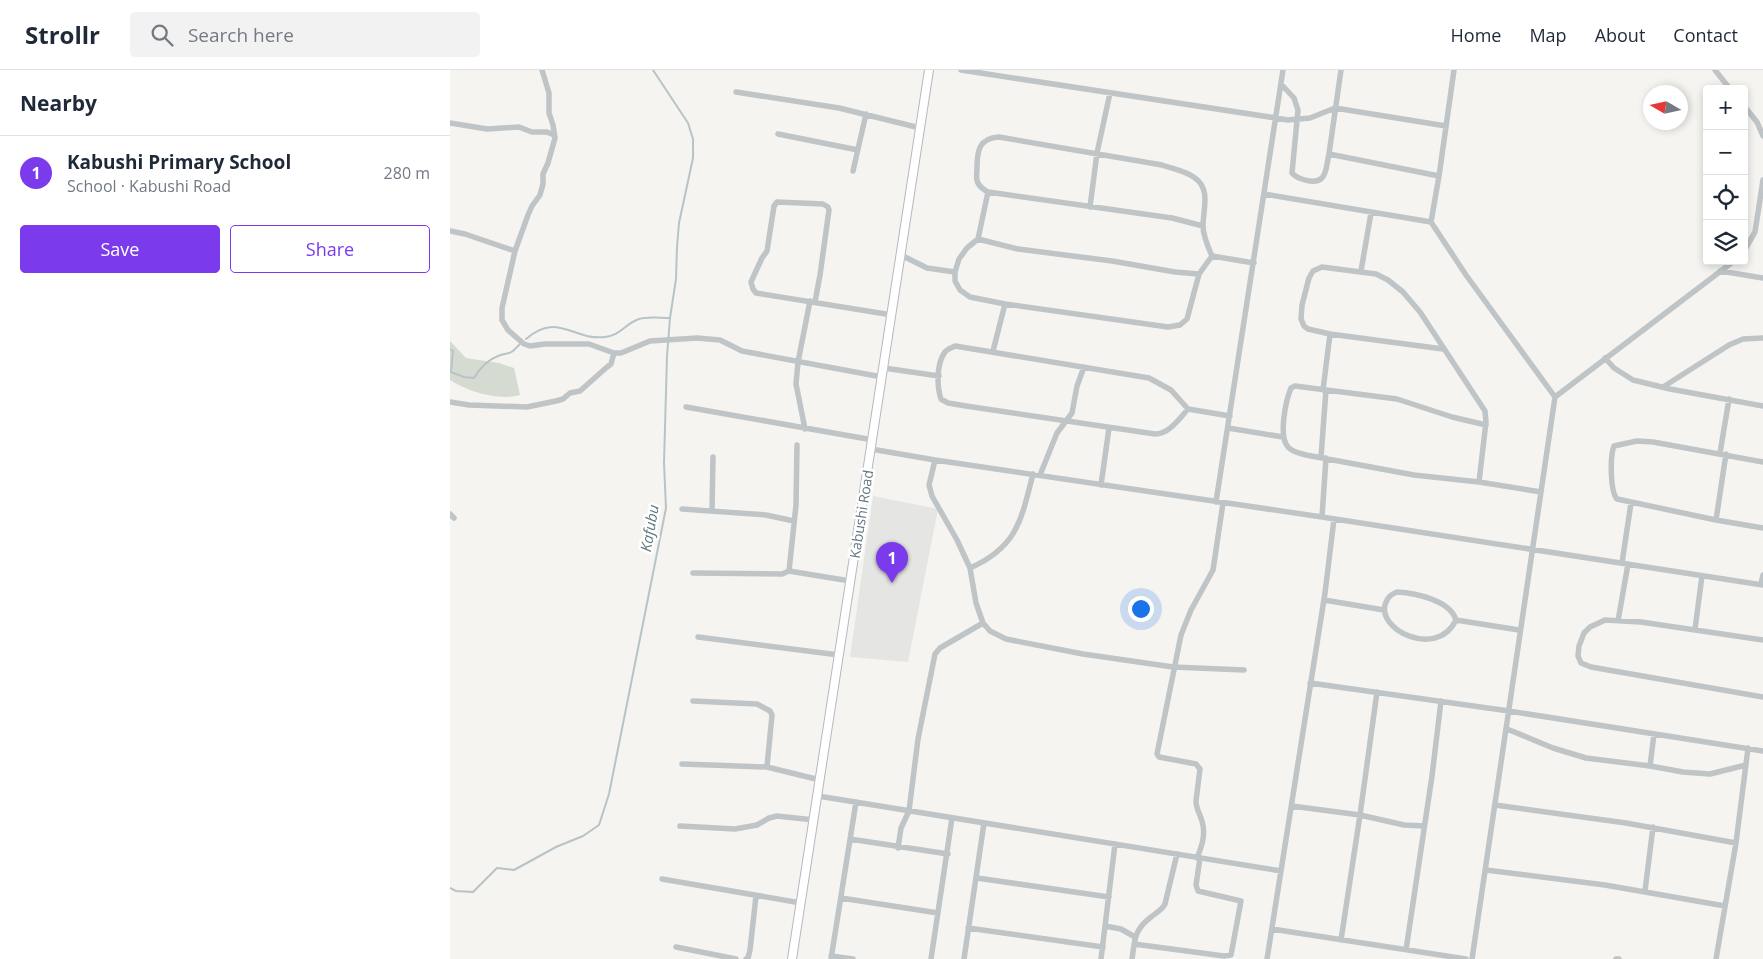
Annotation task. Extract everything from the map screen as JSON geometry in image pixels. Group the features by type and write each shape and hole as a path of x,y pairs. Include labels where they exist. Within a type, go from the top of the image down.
{"main road":[{"name":"Kabushi Road","path":"792,959 930,70"}],"street":[{"path":"542,70 549,93 548,114 553,125 554,144 543,174 540,195 532,206 515,251 502,308 502,320 508,330 524,344 530,346 589,344 614,353 621,353 641,343 653,341 697,338 720,340 742,351 882,377"},
{"path":"961,70 1276,118 1298,120 1310,118 1335,108 1446,126"},
{"path":"1134,944 1224,956 1231,954 1241,901 1198,891 1196,885 1204,829 1196,806 1200,769 1196,764 1157,756 1173,667 1181,635 1213,570 1228,428 1283,70"},
{"path":"1281,84 1294,98 1298,110 1292,173 1304,180 1317,180 1322,178 1326,170 1341,70"},
{"path":"1454,70 1431,222 1466,275 1555,397"},
{"path":"1715,70 1727,85"},
{"path":"736,92 839,108 920,128"},
{"path":"1090,207 1097,153 1110,93"},
{"path":"1748,110 1760,121 1763,136"},
{"path":"853,171 866,114"},
{"path":"450,123 487,129 519,127 532,132 547,132 554,135"},
{"path":"778,134 858,150"},
{"path":"1203,226 1172,218 988,192 981,187 977,180 979,149 990,138 1009,138 1162,165 1194,177 1203,188 1205,213 1203,226 1207,245 1212,256"},
{"path":"1329,154 1439,176"},
{"path":"1748,244 1755,232 1761,214 1763,180"},
{"path":"988,192 978,238 966,248 954,272 955,280 960,290 970,297 1006,304 1168,326 1180,325 1187,319 1190,312 1199,274 1212,256"},
{"path":"1264,194 1431,222"},
{"path":"805,429 796,384 798,362 812,301 823,256 829,210 823,204 777,202 774,206 767,251 751,282 756,293 812,301 892,315"},
{"path":"1361,272 1370,213"},
{"path":"450,231 466,234 515,251"},
{"path":"978,238 1018,249 1199,274"},
{"path":"901,255 927,268 954,272"},
{"path":"1212,256 1254,263"},
{"path":"1472,959 1510,711 1519,630 1555,397 1728,265"},
{"path":"1443,349 1330,334 1308,329 1301,323 1302,305 1309,278 1314,271 1322,267 1381,276 1403,292 1420,312 1484,408 1486,425 1479,482"},
{"path":"1720,271 1763,278"},
{"path":"993,352 1006,304"},
{"path":"1322,517 1325,390 1330,334"},
{"path":"1664,387 1729,345 1743,339 1763,338"},
{"path":"1188,409 1171,428 1161,434 1065,422 948,403 942,400 939,392 942,358 946,350 955,346 1149,378 1170,390 1188,409 1230,416"},
{"path":"450,402 469,405 527,406 563,399 570,393 580,391 611,364 614,353"},
{"path":"1605,358 1614,368 1633,380 1763,406"},
{"path":"1040,475 1054,438 1072,413 1077,386 1084,367"},
{"path":"884,368 939,376"},
{"path":"1486,425 1452,417 1398,399 1304,387 1292,388 1285,410 1283,437 1288,448 1294,452 1414,475 1479,482 1541,492"},
{"path":"1716,520 1729,400"},
{"path":"686,407 805,429 935,460 1322,517 1702,576 1762,584 1763,575"},
{"path":"1101,485 1109,428"},
{"path":"1228,428 1283,437"},
{"path":"1763,462 1637,441 1614,446 1612,465 1614,497 1617,499 1763,528"},
{"path":"789,571 796,505 797,445"},
{"path":"712,511 713,457"},
{"path":"935,460 929,485 932,496 958,540 970,568 976,603 983,623 990,631 1006,639 1083,654 1173,667 1244,670"},
{"path":"970,568 986,560 1008,543 1022,514 1033,474"},
{"path":"1618,621 1631,503"},
{"path":"682,509 766,514 794,521"},
{"path":"1267,959 1324,600 1334,519"},
{"path":"693,573 782,574 789,571 850,581"},
{"path":"1695,629 1702,576"},
{"path":"1400,592 1439,603 1452,611 1456,620 1447,631 1438,636 1418,640 1396,628 1387,618 1384,610 1392,593 1400,592"},
{"path":"1324,600 1384,610"},
{"path":"1456,620 1519,630"},
{"path":"1763,640 1695,629 1606,620 1590,626 1584,633 1579,646 1578,656 1581,663 1591,667 1763,697"},
{"path":"898,848 901,828 909,811 918,739 935,654 940,648 983,623"},
{"path":"698,637 839,655"},
{"path":"1310,683 1510,711 1763,751"},
{"path":"1340,940 1377,692"},
{"path":"693,701 757,704 770,711 772,715 767,767"},
{"path":"1406,950 1441,701"},
{"path":"1507,729 1553,748 1586,758 1710,774 1746,766"},
{"path":"1650,766 1654,734"},
{"path":"1716,959 1736,843 1748,748"},
{"path":"682,764 767,767 820,780"},
{"path":"818,796 1281,871"},
{"path":"853,959 831,957 856,802"},
{"path":"1496,805 1654,827 1736,843"},
{"path":"1292,806 1360,815 1404,825 1424,826"},
{"path":"680,826 735,829 757,825 777,816 814,820"},
{"path":"931,959 952,818"},
{"path":"964,959 984,823"},
{"path":"1645,891 1654,827"},
{"path":"850,839 898,848 948,854"},
{"path":"1101,959 1115,844"},
{"path":"1132,959 1138,928 1161,910 1165,904 1177,854"},
{"path":"1486,870 1645,891 1725,906"},
{"path":"976,878 1109,897"},
{"path":"662,879 801,903"},
{"path":"746,959 750,950 756,896"},
{"path":"841,898 938,913"},
{"path":"1105,926 1121,928 1135,937"},
{"path":"968,928 1103,947"},
{"path":"1272,929 1433,956 1466,959"},
{"path":"676,947 736,959"}],"shaded area":[{"path":"450,341 466,358 499,363 514,368 520,395 511,397 493,396 475,392 450,380"},
{"path":"873,496 938,509 908,662 850,657"}],"waterway":[{"name":"Kafubu","path":"450,888 456,891 473,892 497,868 514,870 556,847 583,836 599,825 609,794 666,508 664,463 667,356 676,279 679,223 693,158 693,139 688,123 653,70"},
{"path":"526,339 547,327 557,327 594,337 605,337 619,332 630,323 639,319 650,317 670,318"},
{"path":"450,349 453,351 451,372 464,377 474,378 487,362 511,352 520,344"}],"place":[{"name":"Kabushi Primary School","path":"892,583"}]}
